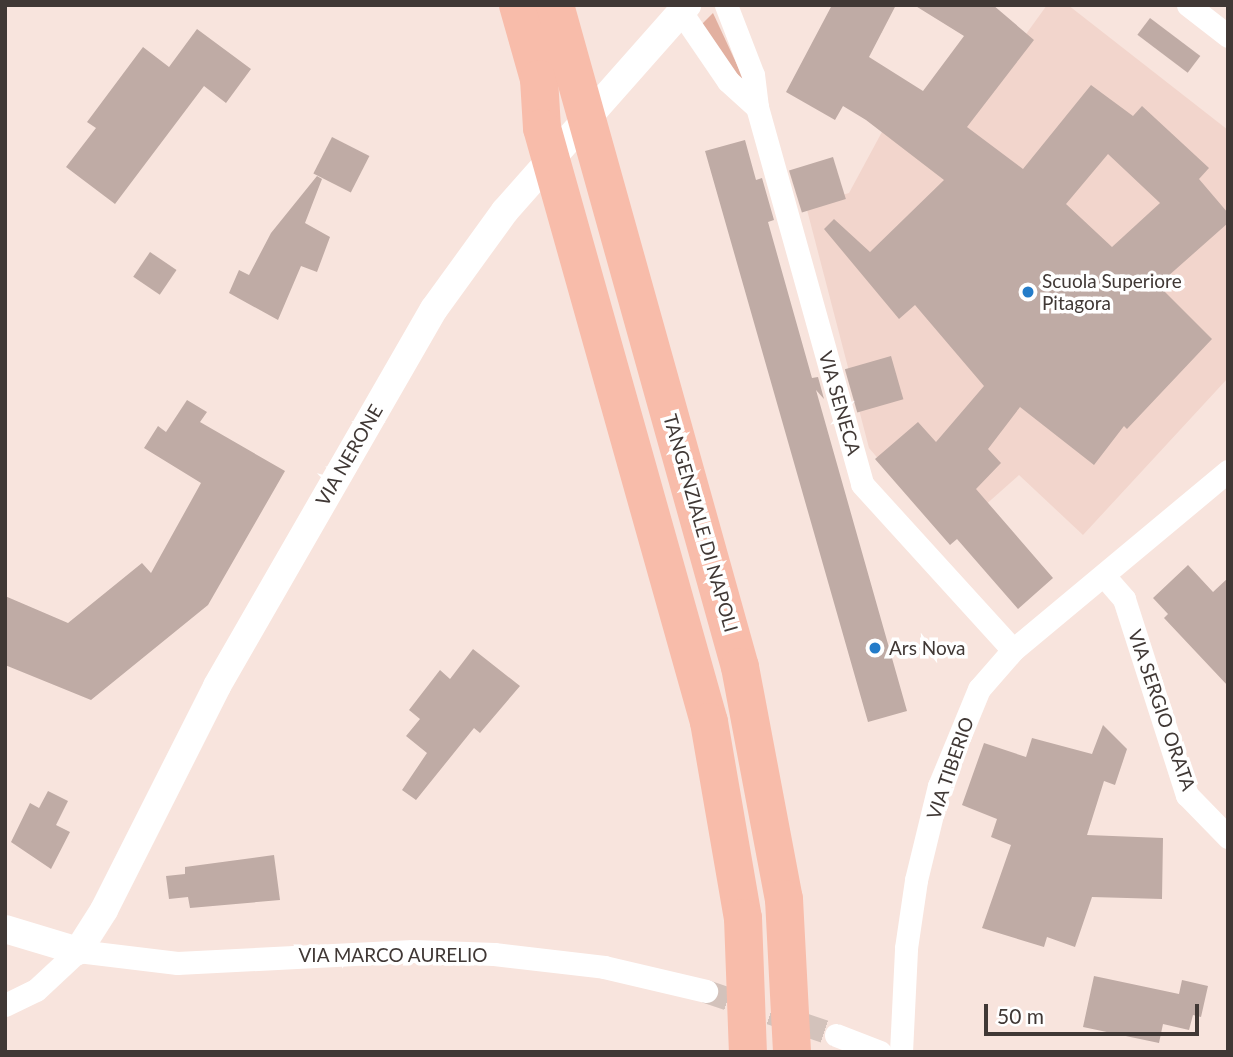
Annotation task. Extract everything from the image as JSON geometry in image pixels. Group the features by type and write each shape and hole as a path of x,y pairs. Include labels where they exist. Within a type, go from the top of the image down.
{"highway":[{"path":"491,5 522,107 542,128"},
{"path":"518,5 539,79 542,128 709,722 743,918 748,1052"},
{"name":"TANGENZIALE DI NAPOLI","path":"555,5 740,667 762,767 784,899 792,1052"},
{"path":"573,69 580,5"}],"street":[{"name":"VIA SENECA","path":"726,5 752,75 757,107 862,484 1013,650"},
{"path":"1188,5 1228,36"},
{"path":"684,9 728,81 757,107"},
{"name":"VIA NERONE","path":"78,951 104,910 217,686 434,309 505,211 684,9"},
{"name":"VIA TIBERIO","path":"901,1052 906,948 939,786 979,689 1013,650 1105,577 1228,471"},
{"name":"VIA SERGIO ORATA","path":"1105,577 1124,599 1187,794 1228,837"},
{"path":"5,929 78,951"},
{"path":"5,1005 36,990 78,951"},
{"name":"VIA MARCO AURELIO","path":"78,951 177,963 399,951 494,954 604,967 706,991"},
{"path":"836,1035 880,1052"}],"shaded area":[{"name":"Scuola Superiore Pitagora","path":"1047,5 1068,5 1228,130 1228,378 1083,535 1019,475 947,539 869,448 806,206 849,193 883,130 939,155"},
{"path":"713,13 745,82 741,84 701,25"}],"building":[{"path":"832,5 896,5 869,57 923,91 964,36 914,5 993,5 1034,40 967,127 1023,169 1091,85 1133,116 1142,106 1209,168 1199,179 1228,213 1228,223 1158,285 1212,339 1127,429 1124,426 1094,465 1020,407 988,449 1001,463 976,489 1053,578 1018,609 957,539 950,545 875,459 918,422 936,442 984,386 915,305 899,319 824,229 834,219 870,252 944,180 866,120 843,106 835,120 786,92","holes":["1108,154 1160,203 1112,247 1066,204"]},
{"path":"1150,18 1200,56 1188,73 1137,35"},
{"path":"197,29 251,69 226,103 204,86 115,204 66,167 96,128 87,122 143,47 169,67"},
{"path":"332,137 369,156 351,193 313,174"},
{"path":"745,140 756,180 762,178 774,220 768,222 812,378 818,377 824,399 816,390 907,711 868,722 705,151"},
{"path":"833,157 846,199 802,213 789,170"},
{"path":"317,176 322,179 305,223 330,237 317,272 301,266 278,320 229,293 239,270 249,275 271,233"},
{"path":"150,252 177,270 160,295 133,277"},
{"path":"891,356 903,399 857,412 845,369"},
{"path":"187,400 207,412 200,422 285,471 208,605 91,700 5,665 5,596 68,623 142,563 151,573 201,483 144,448 158,426 166,432"},
{"path":"1188,565 1213,592 1228,578 1228,686 1164,618 1168,614 1153,598"},
{"path":"473,649 520,686 480,733 474,728 416,800 402,790 427,753 406,736 420,719 409,710 440,670 450,679"},
{"path":"1103,725 1127,749 1115,785 1104,781 1087,835 1163,838 1162,899 1092,897 1075,947 1047,937 1044,947 982,928 1011,845 991,837 997,819 962,805 984,743 1026,757 1032,738 1092,754"},
{"path":"48,791 68,801 56,825 70,832 51,869 11,842 30,803 39,808"},
{"path":"274,855 280,900 190,908 188,897 169,899 166,876 185,874 185,867"},
{"path":"1094,976 1179,994 1182,980 1208,986 1201,1017 1193,1015 1189,1030 1163,1024 1159,1043 1083,1027"}],"tunnel":[{"path":"706,991 836,1035"}],"place":[{"name":"Scuola Superiore Pitagora","path":"1028,292"},
{"name":"Ars Nova","path":"875,648"}]}
